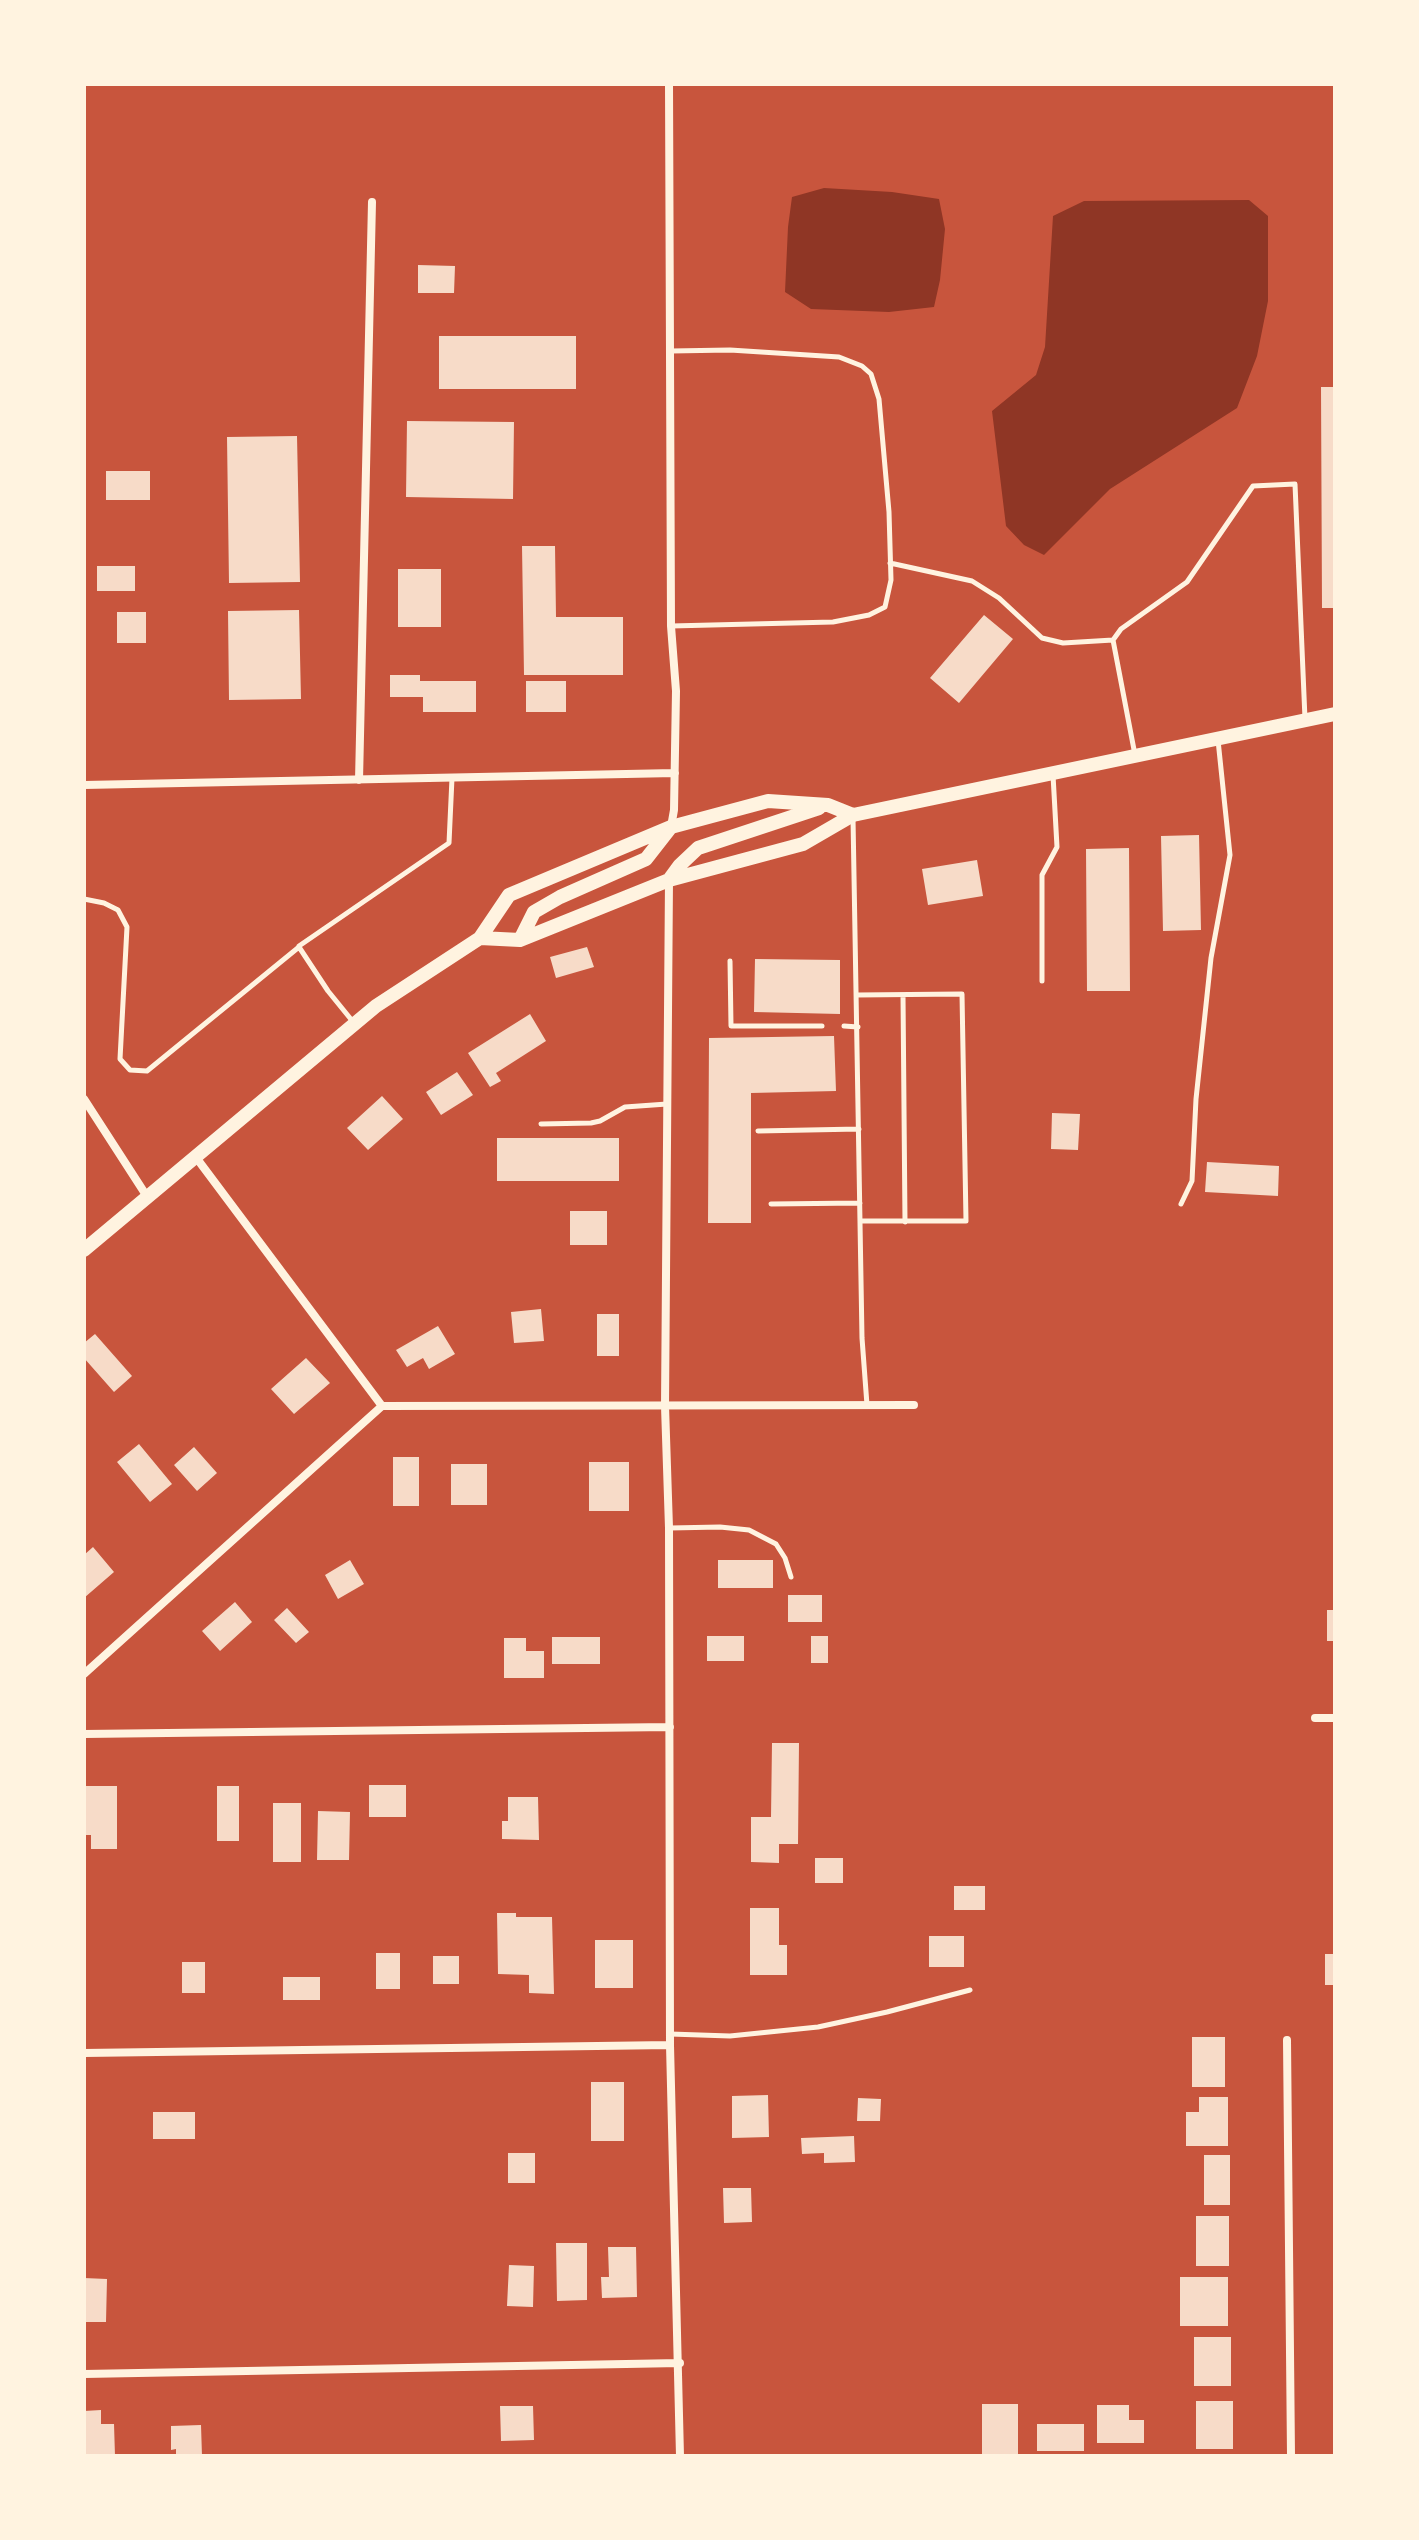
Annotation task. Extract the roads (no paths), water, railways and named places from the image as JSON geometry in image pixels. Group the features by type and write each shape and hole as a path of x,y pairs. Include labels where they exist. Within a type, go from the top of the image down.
{"main road":[{"path":"480,938 520,940 669,880 803,844 853,815 1335,714"},
{"path":"84,1250 146,1195 376,1006 480,938 509,895 671,827 768,801 828,805 853,815"},
{"path":"669,880 698,848 828,805"},
{"path":"520,940 534,912 560,897 646,859 671,827"}],"street":[{"path":"669,84 671,626 676,691 671,827"},
{"path":"359,780 372,202"},
{"path":"84,785 675,773"},
{"path":"669,880 665,1406 669,1528 670,2045 680,2456"},
{"path":"84,1099 146,1195"},
{"path":"195,1156 382,1406"},
{"path":"84,1674 382,1406 914,1405"},
{"path":"1315,1718 1335,1718"},
{"path":"84,1734 670,1727"},
{"path":"1287,2040 1291,2456"},
{"path":"84,2053 670,2045"},
{"path":"84,2374 680,2363"}],"lane":[{"path":"670,351 730,350 839,357 862,366 871,374 879,399 889,512 890,563 889,597 885,607 869,615 833,622 671,626"},
{"path":"1135,756 1113,640 1121,629 1187,582 1253,486 1295,484 1305,721"},
{"path":"890,563 972,581 999,598 1042,638 1063,643 1113,640"},
{"path":"1181,1204 1192,1181 1196,1099 1211,958 1230,855 1218,739"},
{"path":"1042,981 1042,875 1057,847 1053,774"},
{"path":"84,899 118,910 127,927 120,1059 130,1070 147,1071 299,947 449,843 452,778"},
{"path":"853,815 862,1338 867,1405"},
{"path":"299,947 328,991 355,1024"},
{"path":"730,961 731,1026 822,1026"},
{"path":"857,995 962,994 966,1221 860,1221"},
{"path":"903,995 905,1222"},
{"path":"844,1026 858,1027"},
{"path":"541,1124 591,1123 625,1107 667,1104"},
{"path":"758,1131 859,1129"},
{"path":"771,1204 860,1203"},
{"path":"669,1528 749,1530 776,1544 785,1558 791,1577"},
{"path":"670,2034 730,2036 818,2027 970,1990"}]}
